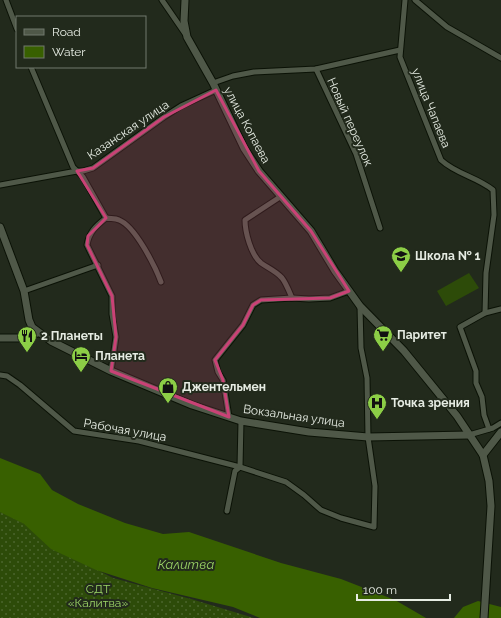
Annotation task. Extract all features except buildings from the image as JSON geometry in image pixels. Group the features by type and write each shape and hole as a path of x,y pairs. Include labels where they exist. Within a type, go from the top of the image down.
{"main road":[{"name":"улица Копаева","path":"185,0 184,21 187,37 213,83 244,148 259,171 311,232 360,306 404,351 459,418 483,455"},
{"path":"0,227 24,291"},
{"name":"Вокзальная улица","path":"24,291 29,320 32,327 38,332 111,371 192,404 241,421 309,432 368,437 469,434"},
{"path":"0,338 21,338 38,332"},
{"path":"484,618 491,506 489,481 483,455 501,432"}],"street":[{"path":"6,0 16,26"},
{"path":"162,0 187,37"},
{"name":"улица Чапаева","path":"405,0 400,57 441,160 451,169 486,184 493,190 494,215 486,273 485,313"},
{"path":"415,0 447,27 501,58"},
{"path":"213,83 232,76 254,72 316,69 400,50"},
{"path":"32,68 73,167 83,177 106,218"},
{"name":"Новый переулок","path":"316,69 356,154 380,228"},
{"name":"Казанская улица","path":"0,185 93,168 181,106 216,90"},
{"path":"280,197 245,220 245,226 254,255 261,263 271,268 282,279 292,298"},
{"path":"111,371 116,337 112,314 112,296 87,245 88,236 96,226 106,218 119,220 126,224 151,257 161,282"},
{"path":"24,291 98,265"},
{"path":"229,417 223,380 218,372 215,360 243,325 253,305 261,300 292,298 309,300 330,298 349,291"},
{"path":"360,306 361,348 367,378 368,437"},
{"path":"490,429 484,415 482,397 476,383 476,371 460,326 485,313 501,309"},
{"name":"Рабочая улица","path":"0,375 7,376 20,385 74,431 139,441 240,467 286,482 304,494 321,510 341,518 374,527 375,486 368,437"},
{"path":"227,511 235,471 240,467 241,421"},
{"path":"469,434 490,429 501,423"}],"highlighted area":[{"path":"216,90 259,171 311,231 349,291 330,298 261,300 253,305 243,325 215,360 223,380 229,417 111,371 116,337 112,296 87,245 88,236 106,218 77,171 93,168 164,117"}],"green space":[{"path":"469,273 479,288 446,306 437,291"},
{"name":"СДТ «Калитва»","path":"0,511 41,533 80,561 113,578 254,618 0,618"}],"water":[{"name":"Калитва","path":"0,458 40,474 52,490 78,504 125,523 163,534 189,532 281,563 341,579 395,600 426,618 260,618 233,607 152,588 96,570 51,549 24,524 0,512"},
{"path":"478,601 501,607 501,618 454,618 463,607"}],"place":[{"name":"Школа № 1","path":"401,273"},
{"name":"Паритет","path":"383,352"},
{"name":"2 Планеты","path":"27,353"},
{"name":"Планета","path":"81,373"},
{"name":"Джентельмен","path":"168,404"},
{"name":"Точка зрения","path":"377,420"}]}
